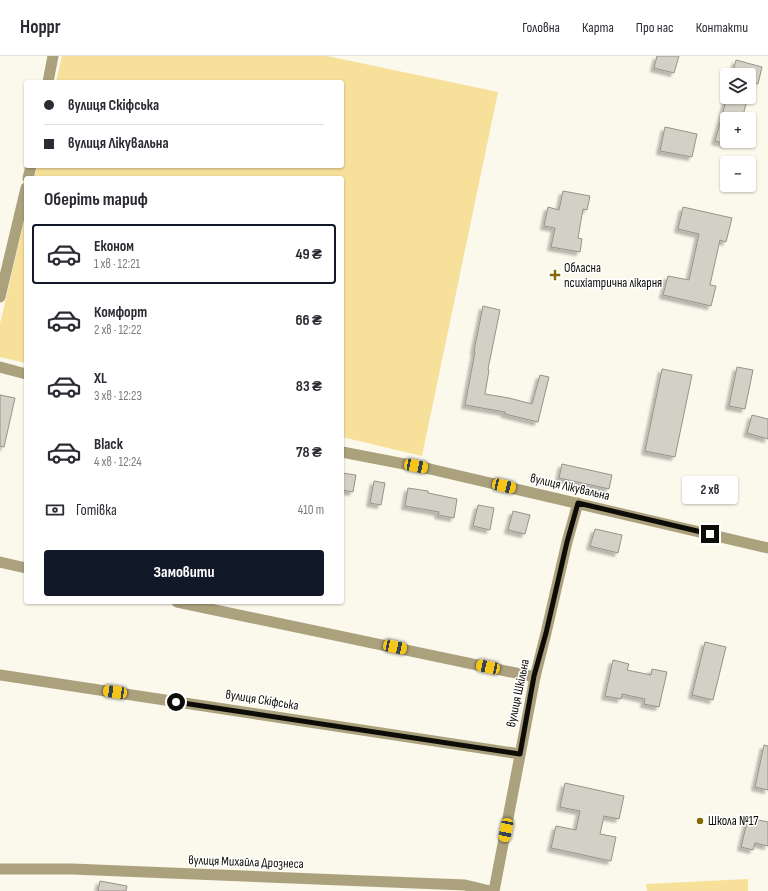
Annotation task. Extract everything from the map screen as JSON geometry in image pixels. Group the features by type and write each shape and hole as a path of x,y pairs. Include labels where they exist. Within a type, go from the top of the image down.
{"street":[{"path":"48,80 53,56"},
{"path":"0,297 24,196"},
{"path":"0,367 24,373"},
{"name":"вулиця Лікувальна","path":"344,452 430,469 768,548"},
{"name":"вулиця Шкільна","path":"494,891 534,676 578,503"},
{"path":"0,562 24,568"},
{"path":"187,604 534,676"},
{"name":"вулиця Скіфська","path":"0,675 520,754"},
{"name":"вулиця Михайла Дрознеса","path":"0,868 72,869 465,884 490,891"}],"shaded area":[{"path":"62,56 327,56 498,92 422,456 344,437 344,176 34,176 36,168 344,168 344,80 56,80"},
{"path":"24,222 24,363 0,357 0,324"},
{"path":"748,879 748,891 647,891 646,884"}],"building":[{"path":"657,56 679,56 674,73 654,68"},
{"path":"736,60 762,67 758,84 756,83 756,68 734,68"},
{"path":"725,104 746,104 744,112 723,112"},
{"path":"720,123 720,142 715,141"},
{"path":"665,127 697,134 692,157 660,151"},
{"path":"563,191 590,196 587,210 583,209 578,238 582,239 580,252 551,247 555,228 544,226 548,207 559,210"},
{"path":"683,207 732,218 726,242 720,240 710,285 716,286 711,306 663,295 668,276 689,280 699,234 678,229"},
{"path":"483,306 500,310 488,369 485,394 532,404 540,375 549,377 538,422 505,414 505,412 465,405"},
{"path":"737,367 753,370 745,409 729,406"},
{"path":"662,369 692,375 675,457 645,451"},
{"path":"0,395 15,398 4,447 0,446"},
{"path":"752,415 768,419 768,439 747,433"},
{"path":"562,464 612,475 609,489 559,478"},
{"path":"344,473 356,475 353,492 344,490"},
{"path":"374,481 385,483 381,505 370,503"},
{"path":"408,488 428,491 428,493 457,499 454,518 438,515 439,512 405,506"},
{"path":"478,505 494,508 490,530 473,526"},
{"path":"513,511 530,515 525,534 508,530"},
{"path":"595,529 622,535 618,553 590,546"},
{"path":"705,642 726,647 713,700 692,695"},
{"path":"613,660 629,664 627,670 651,675 652,669 667,672 659,707 644,704 645,699 622,694 621,699 605,696"},
{"path":"764,745 768,746 768,790 755,787"},
{"path":"565,783 624,796 619,819 604,816 600,834 616,837 611,861 551,848 556,826 576,830 580,811 560,807"},
{"path":"748,818 768,822 768,846 755,843 753,850 741,847"},
{"path":"100,881 127,886 126,891 98,891"}],"place":[{"name":"Обласна психіатрична лікарня","path":"555,275"},
{"name":"Школа №17","path":"700,821"}],"route":[{"path":"176,702 520,754 534,676 578,503 710,534"}]}
